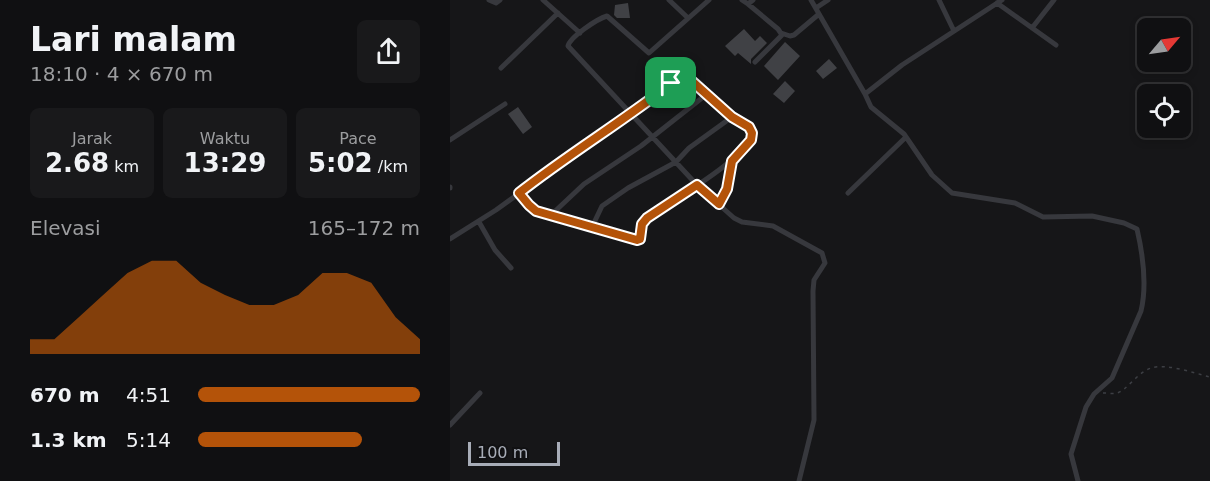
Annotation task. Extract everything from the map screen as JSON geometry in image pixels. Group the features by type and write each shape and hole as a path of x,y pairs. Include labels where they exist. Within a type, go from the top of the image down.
{"street":[{"path":"489,0 496,3 500,0"},
{"path":"544,0 580,33"},
{"path":"669,0 688,18"},
{"path":"709,0 649,53 607,16 569,41 568,46 697,185 734,218 742,222 761,223 786,232 819,250 825,259 814,281 814,420 799,481"},
{"path":"742,0 751,2 781,33 790,36 819,14"},
{"path":"811,0 871,107 906,137 932,175 947,190 955,194 1015,202 1045,217 1092,216 1136,228 1142,256 1144,301 1136,327 1112,378 1094,394 1086,407 1071,454 1078,481"},
{"path":"816,8 828,0"},
{"path":"939,0 954,31"},
{"path":"1032,28 1054,0"},
{"path":"865,94 896,69 999,2 1056,45"},
{"path":"501,68 558,13"},
{"path":"755,62 777,42 781,33"},
{"path":"450,239 479,222 519,193 630,114 683,75 732,117 749,127 752,138 732,161 647,218 642,224 638,240 532,208 519,193"},
{"path":"550,215 584,184 652,137 707,94"},
{"path":"450,140 505,104"},
{"path":"592,227 602,206 676,162 689,148 732,117"},
{"path":"848,194 906,137"},
{"path":"719,204 727,189 732,161"},
{"path":"479,222 495,250 511,268"},
{"path":"450,424 480,393"}],"path":[{"path":"1094,394 1121,392 1138,375 1150,368 1162,366 1210,377"}],"building":[{"path":"628,3 630,18 617,18 614,15 615,5"},
{"path":"744,29 755,41 760,36 767,43 751,59 751,64 738,53 735,56 725,46"},
{"path":"785,42 800,56 778,80 764,66"},
{"path":"829,59 837,68 823,79 816,71"},
{"path":"785,81 795,91 784,103 773,94"},
{"path":"518,107 532,127 523,134 508,114"}],"route":[{"path":"685,75 751,131 751,140 732,161 727,189 719,204 697,185 647,218 642,224 638,240 536,211 519,193 564,159 621,121 671,83 685,75"}]}
